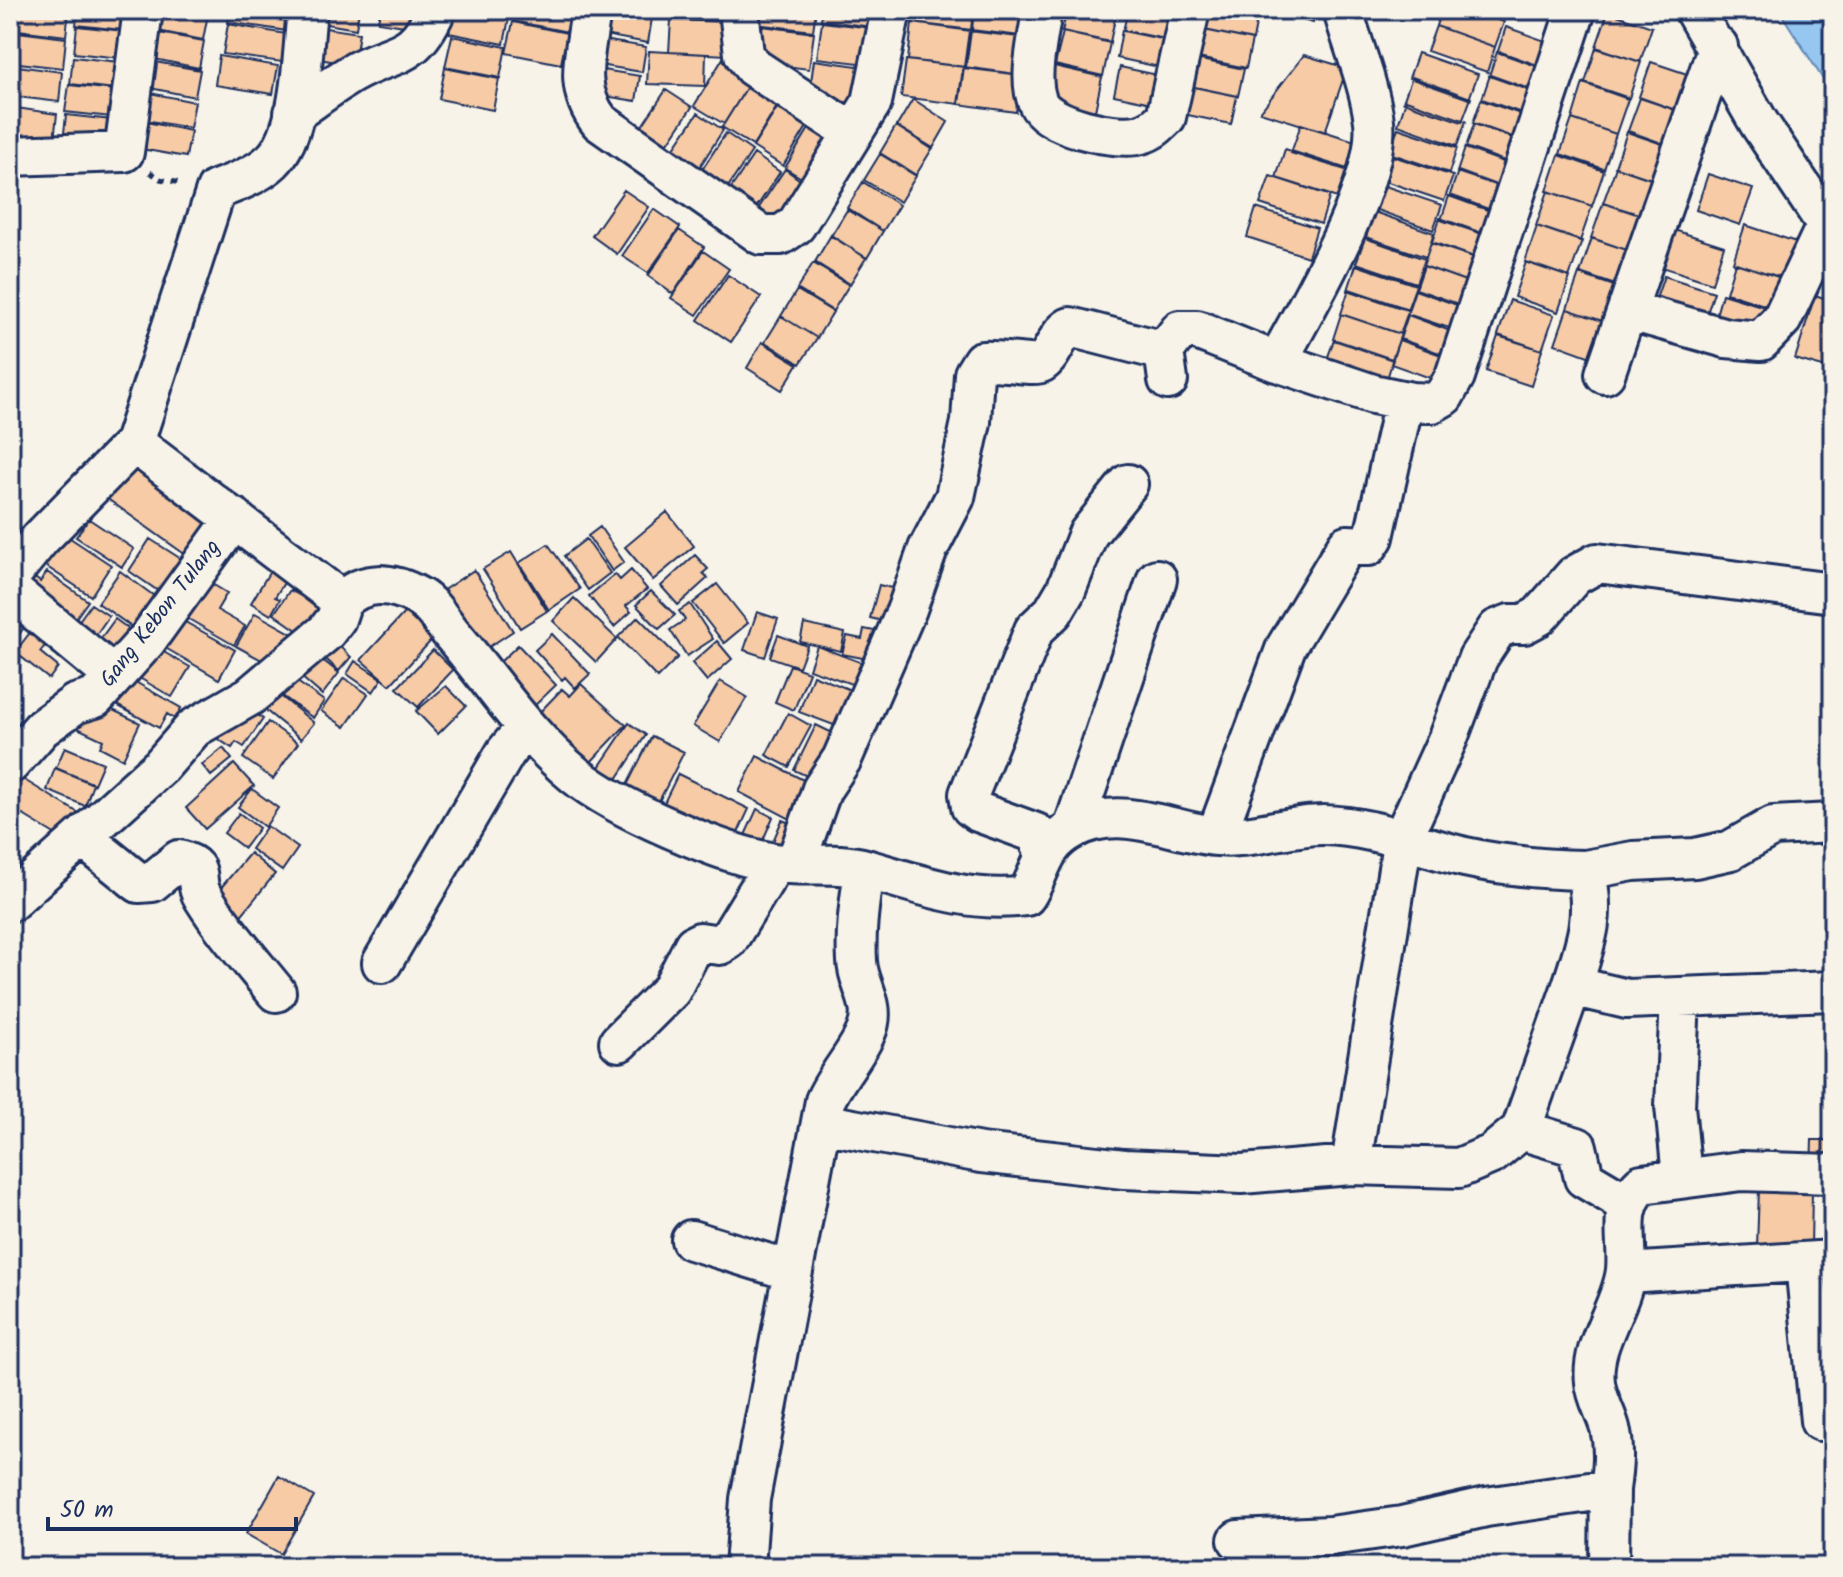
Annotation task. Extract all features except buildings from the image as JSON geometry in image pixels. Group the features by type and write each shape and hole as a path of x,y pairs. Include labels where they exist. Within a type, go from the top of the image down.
{"street":[{"path":"10,156 124,152 143,10"},
{"path":"10,576 40,539 134,443 216,190 244,179 273,161 289,134 307,10"},
{"path":"294,113 353,73 396,56 423,38 436,10"},
{"path":"591,10 581,86 586,105 600,122 761,235 781,235 796,225 853,133 878,85 891,10"},
{"path":"739,10 744,54 753,67 853,133"},
{"path":"1042,10 1036,70 1039,105 1049,117 1119,136 1139,135 1155,128 1166,117 1190,10"},
{"path":"1277,362 1340,244 1373,152 1374,123 1366,84 1343,10"},
{"path":"619,1042 671,990 694,945 700,942 720,945 728,940 785,862 822,789 842,759 907,609 928,549 955,497 971,422 974,374 982,361 997,359 1037,365 1044,362 1062,332 1070,327 1166,365 1180,330 1197,330 1277,362 1404,401 1432,403 1444,396 1455,376 1576,10"},
{"path":"1627,310 1726,338 1761,341 1782,319 1830,229 1759,123 1718,46 1694,10"},
{"path":"1605,374 1718,46"},
{"path":"1216,836 1297,623 1347,545 1368,546 1374,537 1404,401"},
{"path":"134,443 342,601"},
{"path":"1128,484 1088,534 1066,590 1053,612 1034,630 969,794 971,807 978,812 1058,841 1102,819 1126,817 1216,836 1323,825 1403,837 1463,856 1530,869 1585,870 1633,861 1695,858 1731,850 1773,826 1833,823"},
{"name":"Gang Kebon Tulang","path":"10,764 42,728 75,704 95,698 147,640 235,518"},
{"path":"1351,1165 1403,837 1448,738 1478,658 1497,629 1510,624 1524,624 1539,616 1574,576 1597,563 1833,593"},
{"path":"10,902 161,766 194,728 250,696 326,632 336,619 342,601 366,584 388,585 422,598 526,728 577,777 602,794 707,842 785,862 864,869 897,881 986,900 1026,896 1058,841 1157,579"},
{"path":"10,590 114,676"},
{"path":"382,963 506,752 526,728"},
{"path":"83,838 139,883 152,882 179,860 192,863 197,869 201,894 276,992"},
{"path":"745,1567 750,1499 821,1123 829,1092 866,1032 871,1009 857,966 855,929 864,869"},
{"path":"821,1123 981,1153 1124,1169 1242,1174 1351,1165 1459,1168 1492,1154 1521,1130 1572,986 1593,900 1585,870"},
{"path":"1572,986 1627,999 1833,991"},
{"path":"1680,999 1675,1106 1682,1177"},
{"path":"1521,1130 1577,1147 1584,1178 1616,1197 1625,1208"},
{"path":"1609,1567 1610,1489 1614,1456 1610,1429 1594,1380 1603,1333 1626,1273 1625,1208 1642,1184 1682,1177 1741,1171 1833,1174"},
{"path":"691,1240 792,1271"},
{"path":"1626,1273 1819,1262 1820,1421"},
{"path":"1238,1540 1330,1536 1402,1526 1486,1507 1610,1489"}],"path":[{"path":"124,152 160,179 216,190"}],"water":[{"path":"1779,10 1833,10 1833,95"}]}
